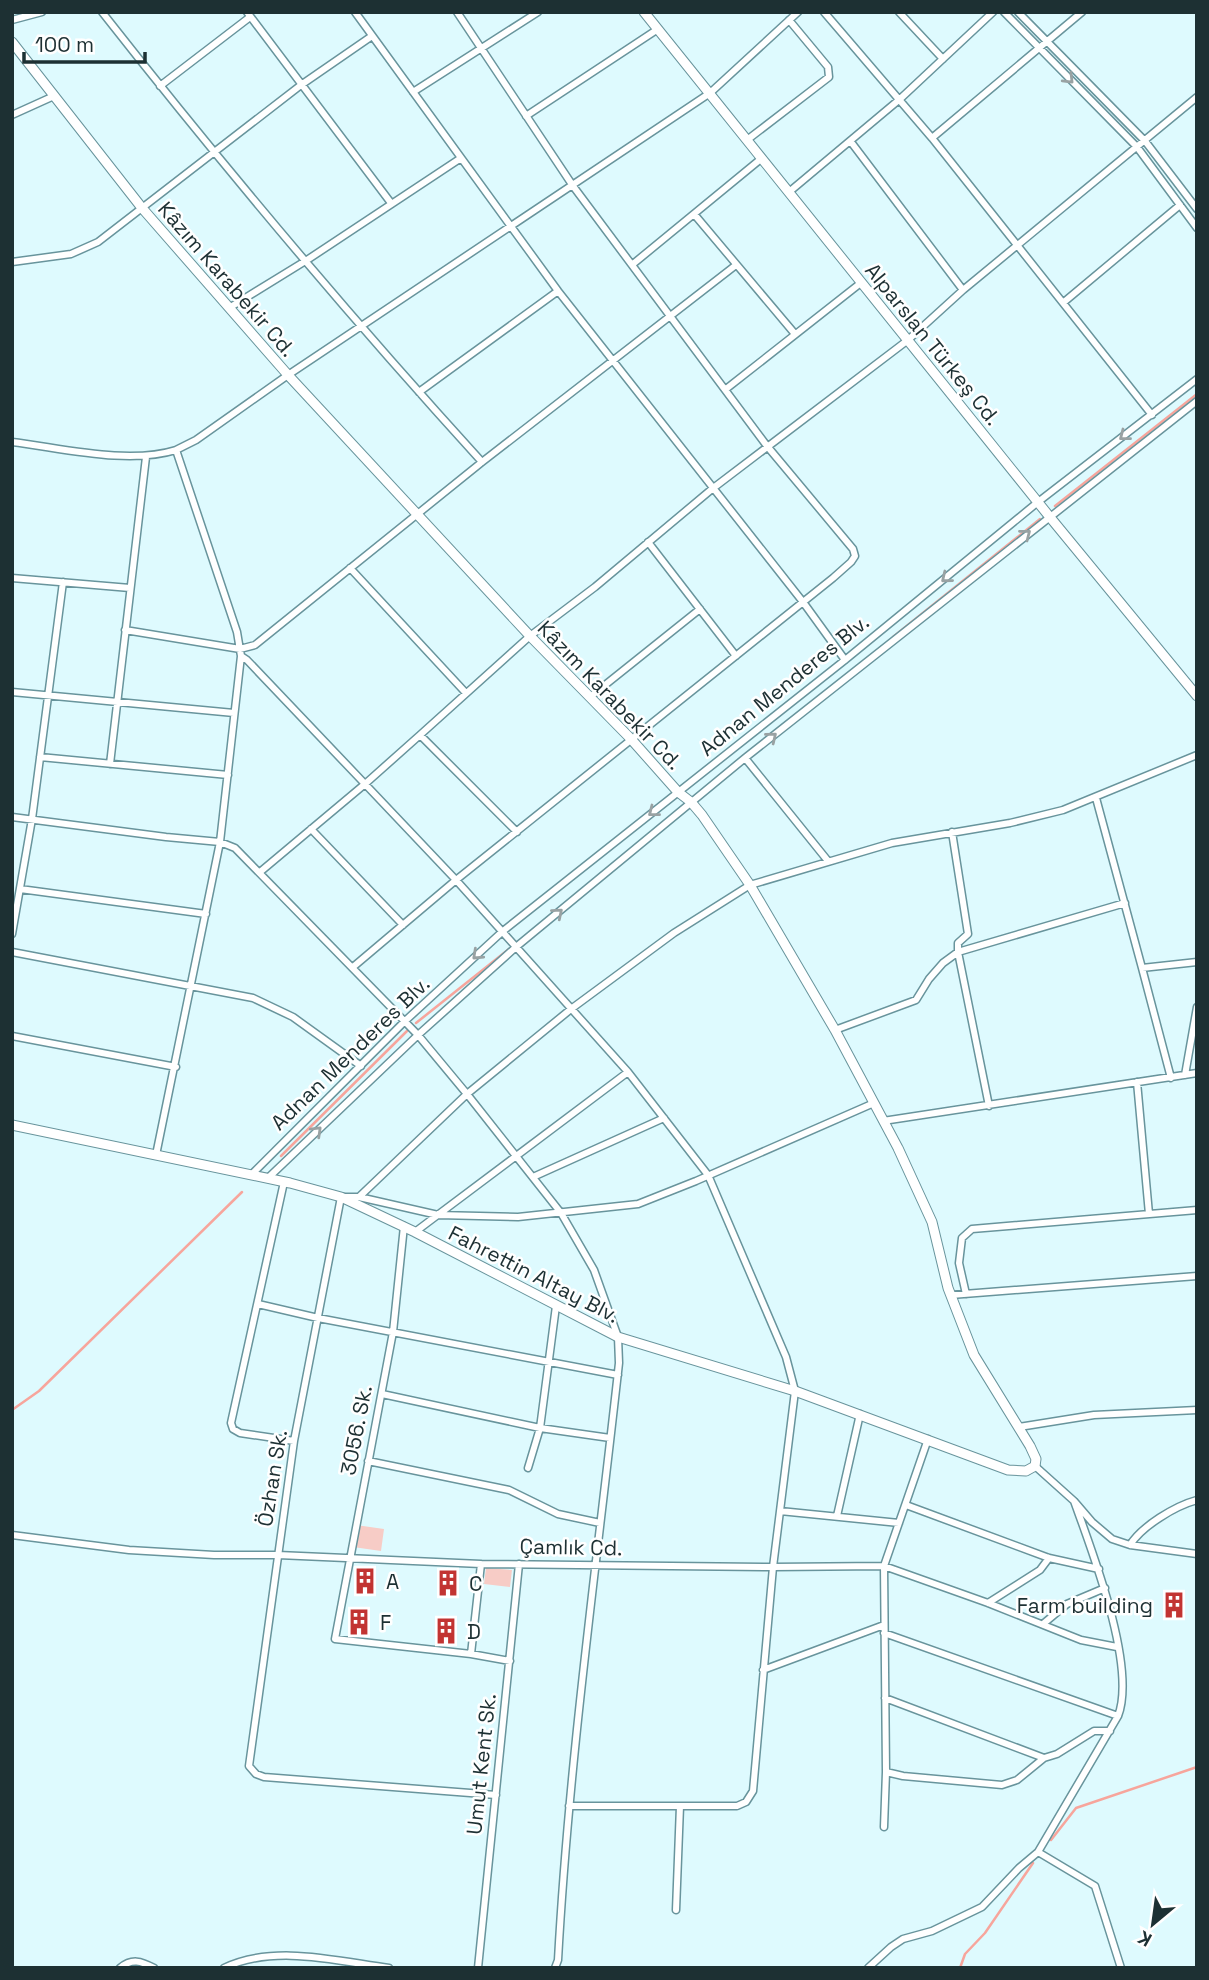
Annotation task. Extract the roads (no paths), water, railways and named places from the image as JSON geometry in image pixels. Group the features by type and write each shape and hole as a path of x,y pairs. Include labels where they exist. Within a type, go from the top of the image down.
{"street":[{"path":"12,20 42,12"},
{"path":"102,12 215,153 482,462"},
{"path":"355,12 558,291 803,602 845,660"},
{"path":"353,967 456,880 849,565 855,552 767,446 572,186 457,12"},
{"path":"413,92 538,12"},
{"name":"Alparslan Türkeş Cd.","path":"644,12 1197,696"},
{"path":"12,442 146,457 176,450 196,440 362,325 710,93 798,12"},
{"path":"824,12 932,138 1152,415"},
{"path":"899,12 943,59"},
{"path":"789,192 900,99 993,12"},
{"path":"1004,12 1137,147 1197,228"},
{"path":"1018,12 1145,141 1197,209"},
{"path":"932,138 1082,12"},
{"path":"160,86 248,15 391,203"},
{"path":"747,140 829,76 828,67 789,20"},
{"path":"526,116 657,29"},
{"path":"12,262 84,250 301,85 372,36"},
{"name":"Kâzım Karabekir Cd.","path":"12,42 142,208 288,375 530,636 631,739 678,792 691,802 750,885 835,1030 874,1103 932,1222 951,1295 974,1355 1030,1446 1035,1466"},
{"path":"12,114 54,96"},
{"path":"260,872 365,784 530,636 595,587 712,489 908,340 963,290 1197,97"},
{"path":"851,142 963,290"},
{"path":"229,308 461,158"},
{"path":"633,264 762,158"},
{"path":"1064,302 1180,205"},
{"path":"694,214 795,334"},
{"path":"240,653 255,645 482,462 736,265"},
{"path":"726,389 862,282"},
{"path":"419,392 558,291"},
{"name":"Adnan Menderes Blv.","path":"251,1175 405,1021 503,931 845,660 1038,502 1197,379"},
{"name":"Adnan Menderes Blv.","path":"268,1178 418,1034 516,947 691,802 1197,401"},
{"path":"156,1155 220,842 240,653 237,632 176,450"},
{"path":"110,764 146,457"},
{"path":"648,542 736,656"},
{"path":"350,568 465,692"},
{"path":"12,578 130,588"},
{"path":"12,934 32,819 62,582"},
{"path":"590,696 700,610"},
{"path":"125,630 240,653 503,931 628,1072 708,1175 786,1357 795,1391 773,1567 753,1791 750,1797 737,1806 569,1806"},
{"path":"12,692 233,713"},
{"path":"420,735 517,832"},
{"path":"359,1197 467,1094 571,1009 674,933 750,885 892,843 1037,817 1096,798 1197,755"},
{"path":"40,757 228,775"},
{"path":"746,758 828,861"},
{"path":"1096,798 1171,1078"},
{"path":"12,817 166,838 220,842 235,848 418,1034 561,1213 594,1270 618,1337 618,1375 594,1565 569,1806 558,1960 555,1968"},
{"path":"311,829 404,925"},
{"path":"952,832 968,934 958,943 958,952 989,1106"},
{"path":"20,889 206,914"},
{"path":"835,1030 916,1000 943,963 958,952 1125,903"},
{"path":"12,952 253,998 293,1017 361,1066"},
{"path":"1142,968 1197,962"},
{"path":"1185,1075 1197,1007"},
{"path":"12,1036 176,1067"},
{"path":"415,1232 628,1072"},
{"path":"883,1121 1197,1073"},
{"path":"1137,1082 1149,1214"},
{"path":"341,1198 359,1197 438,1215 518,1217 638,1204 874,1103"},
{"path":"533,1177 664,1118"},
{"name":"Fahrettin Altay Blv.","path":"12,1125 268,1178 341,1198 404,1226 618,1337 795,1391 1008,1470 1021,1472 1035,1466"},
{"path":"284,1182 232,1427 243,1434 294,1441"},
{"name":"Özhan Sk.","path":"341,1198 294,1441 249,1766 256,1774 264,1777 496,1795"},
{"path":"966,1294 959,1263 962,1238 972,1229 1197,1210"},
{"name":"3056. Sk.","path":"404,1226 393,1332 335,1639 471,1654"},
{"path":"951,1295 1197,1276"},
{"path":"258,1304 318,1318 618,1375"},
{"path":"528,1468 540,1427 556,1306"},
{"path":"382,1394 540,1427 610,1438"},
{"path":"1019,1427 1094,1415 1197,1410"},
{"path":"836,1516 860,1414"},
{"path":"884,1827 884,1566 928,1439"},
{"path":"368,1461 509,1490 558,1514 600,1524"},
{"path":"1035,1466 1112,1539 1130,1545 1197,1554"},
{"path":"1130,1545 1148,1524 1197,1500"},
{"path":"868,1968 903,1940 932,1931 982,1907 1038,1852 1118,1716 1123,1694 1105,1588 1074,1501"},
{"path":"906,1505 1049,1558 1099,1569"},
{"path":"780,1511 899,1523"},
{"name":"Çamlık Cd.","path":"12,1535 169,1553 481,1564 884,1566 1081,1640 1117,1647"},
{"path":"988,1603 1040,1570 1049,1558"},
{"path":"481,1564 471,1654 510,1661"},
{"name":"Umut Kent Sk.","path":"478,1968 519,1564"},
{"path":"1043,1624 1067,1604 1105,1588"},
{"path":"763,1670 884,1629 1118,1716"},
{"path":"885,1698 1044,1758"},
{"path":"886,1772 1002,1785 1022,1777 1044,1758 1057,1754 1094,1731 1110,1731"},
{"path":"676,1910 680,1806"},
{"path":"1038,1852 1096,1886 1121,1968"},
{"path":"223,1968 250,1959 282,1956 303,1956 389,1968"},
{"path":"120,1968 132,1961 139,1961 154,1968"}],"waterway":[{"path":"1055,506 1197,394"},
{"path":"893,637 1040,519"},
{"path":"416,1023 509,949"},
{"path":"281,1156 407,1031"},
{"path":"12,1410 39,1391 242,1192"},
{"path":"1051,1840 1076,1808 1197,1767"},
{"path":"960,1968 965,1954 985,1933 1033,1863"}],"place":[{"name":"A","path":"365,1581"},
{"name":"C","path":"448,1583"},
{"name":"Farm building","path":"1174,1605"},
{"name":"F","path":"359,1622"},
{"name":"D","path":"446,1631"}]}
